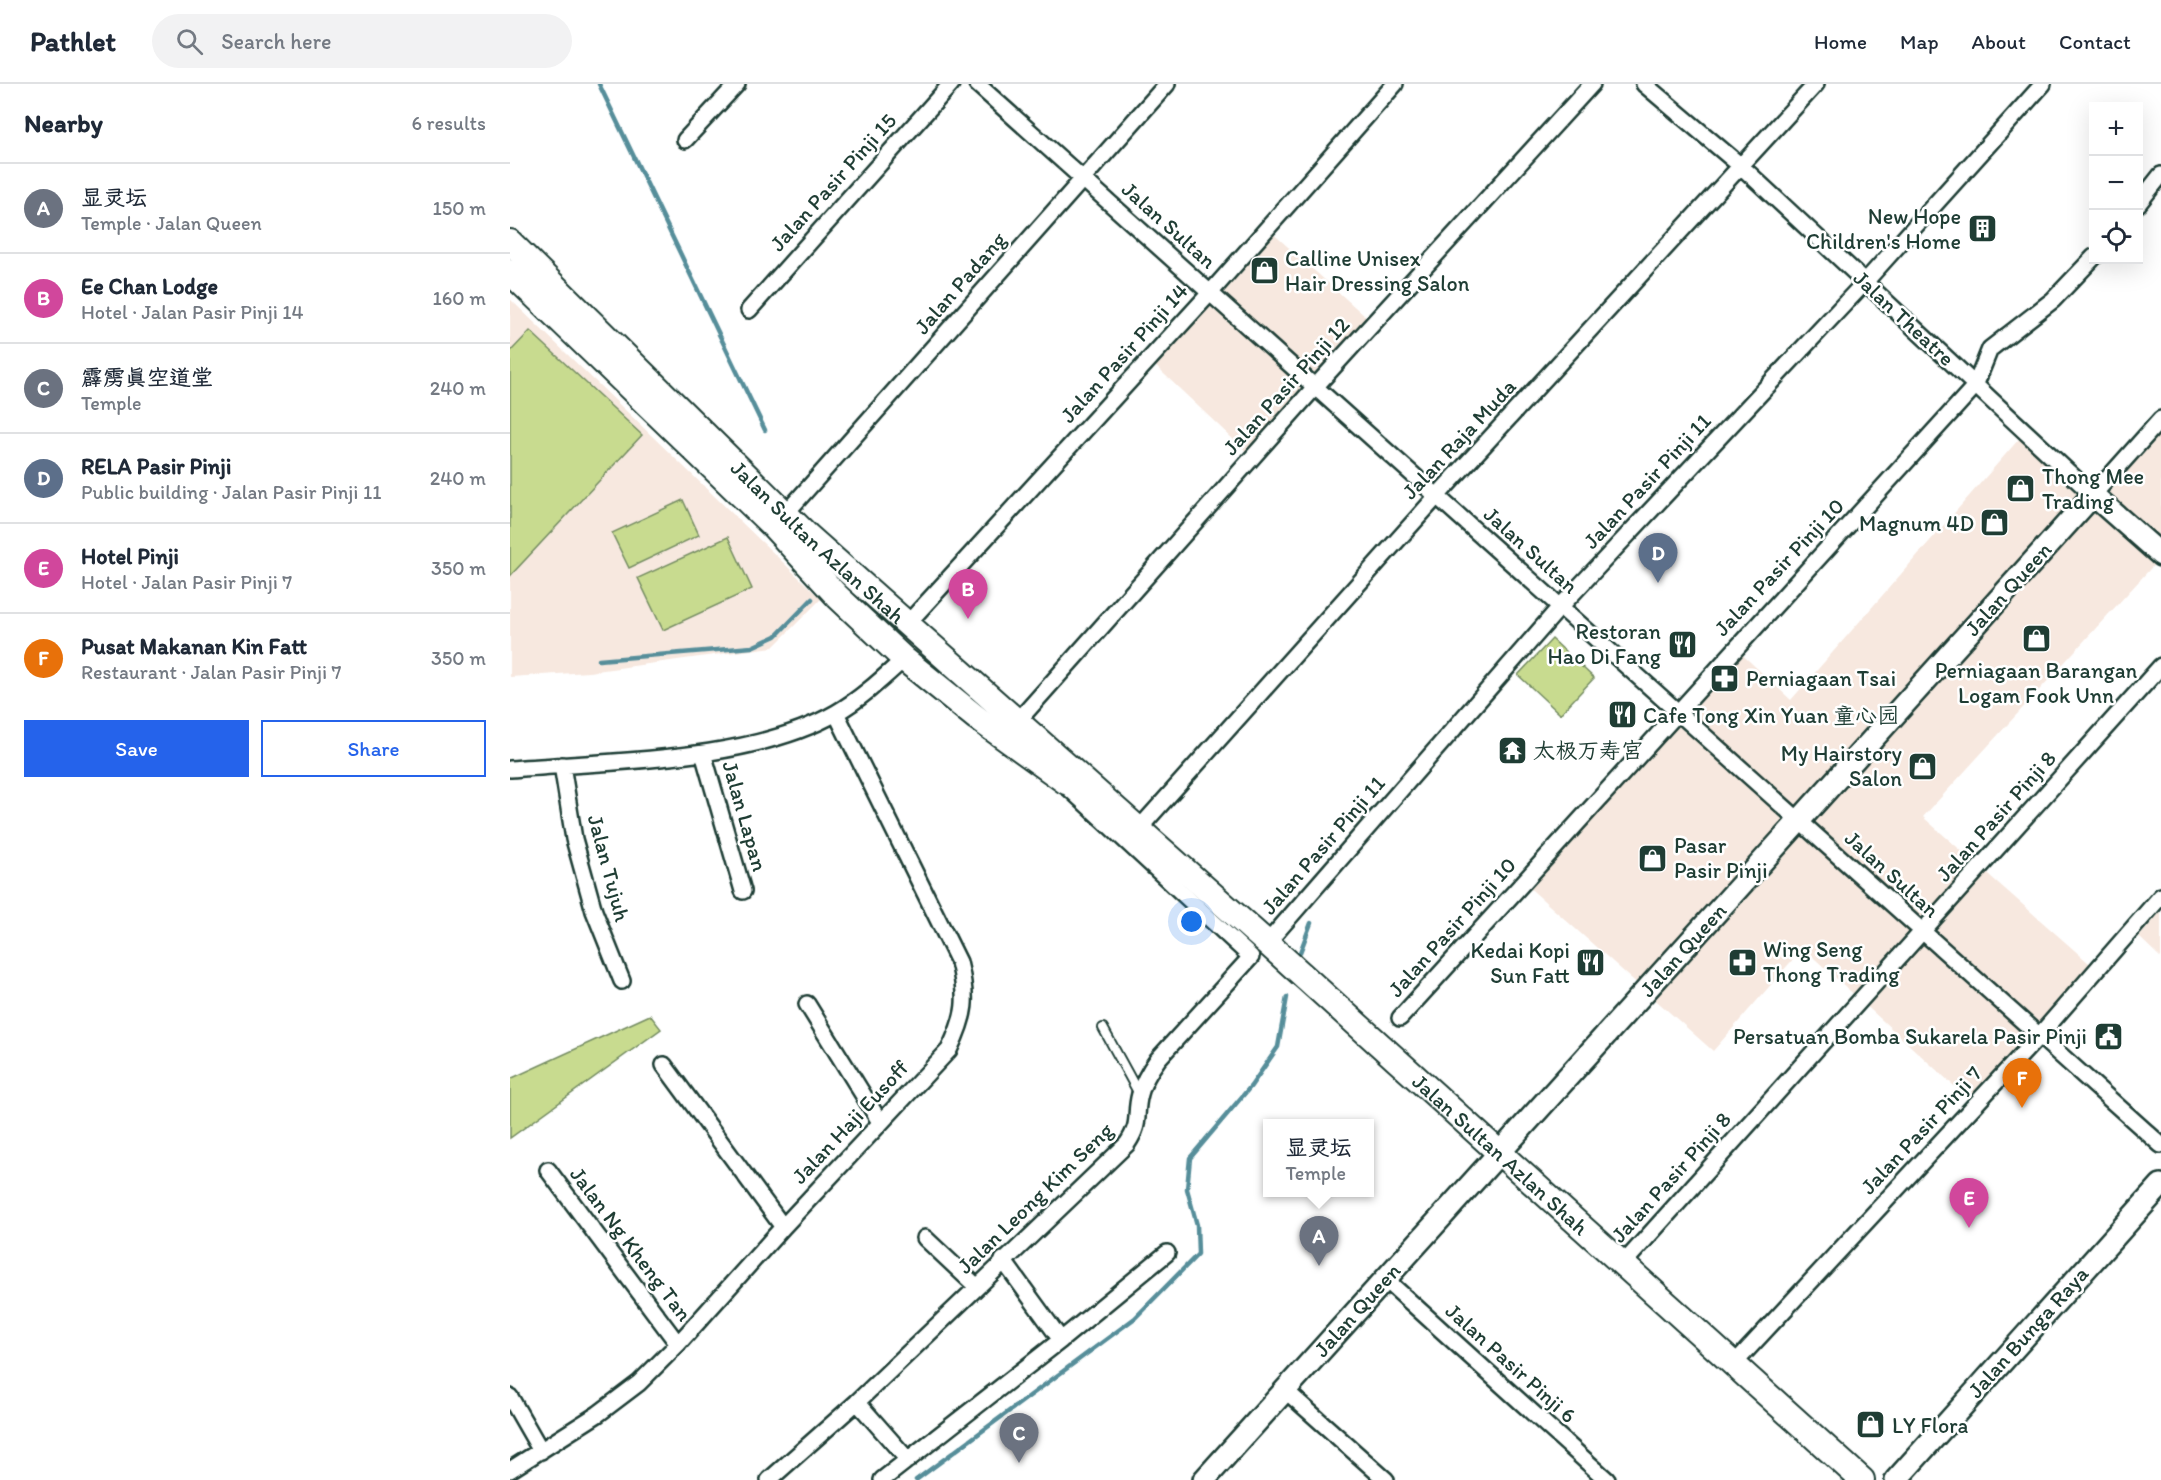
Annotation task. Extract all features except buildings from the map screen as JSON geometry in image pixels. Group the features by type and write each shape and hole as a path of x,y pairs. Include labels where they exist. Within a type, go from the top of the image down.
{"main road":[{"name":"Jalan Sultan Azlan Shah","path":"510,242 808,536 1017,722 1133,836"},
{"name":"Jalan Sultan Azlan Shah","path":"510,272 772,525 838,597 904,658 977,718 1133,836 1267,943 1862,1480"},
{"name":"Jalan Theatre","path":"2093,495 2161,555"},
{"name":"Jalan Queen","path":"1204,1480 2093,495"},
{"path":"808,536 838,576 906,648 904,658 915,656 928,662 989,708 1017,722"},
{"name":"Jalan Bunga Raya","path":"1896,1480 2161,1185"}],"street":[{"path":"685,140 737,84"},
{"name":"Jalan Pasir Pinji 15","path":"749,310 951,84"},
{"name":"Jalan Sultan","path":"977,84 2161,1145"},
{"name":"Jalan Padang","path":"787,513 1167,84"},
{"name":"Jalan Pasir Pinji 14","path":"908,623 1210,293 1395,84"},
{"name":"Jalan Pasir Pinji 12","path":"1017,722 1315,387 1592,84"},
{"name":"Jalan Theatre","path":"1644,84 1742,167 2093,495"},
{"name":"Jalan Raja Muda","path":"1133,836 1437,496 1816,84"},
{"name":"Jalan Pasir Pinji 11","path":"1267,943 1560,607 1864,282 2043,84"},
{"path":"2143,199 2161,175"},
{"name":"Jalan Pasir Pinji 10","path":"1400,1018 1677,711 1976,386 1990,349 2052,300 2089,262"},
{"name":"Jalan Queen","path":"2093,495 2161,419"},
{"path":"510,769 703,753 757,742 798,730 836,713 870,689 904,658"},
{"name":"Jalan Pasir Pinji 8","path":"1623,1264 2161,666"},
{"name":"Jalan Haji Eusoff","path":"510,1470 598,1414 639,1383 678,1344 783,1227 949,1050 963,1022 966,990 959,962 836,713"},
{"name":"Jalan Lapan","path":"703,753 743,891"},
{"name":"Jalan Tujuh","path":"562,765 580,860 594,911 621,981"},
{"name":"Jalan Leong Kim Seng","path":"769,1480 857,1402 1127,1144 1137,1130 1139,1096 1146,1077 1158,1059 1251,957 1133,836"},
{"name":"Jalan Pasir Pinji 7","path":"1734,1364 2039,1036 2161,896"},
{"path":"807,1004 880,1122"},
{"path":"664,1065 783,1227"},
{"name":"Jalan Ng Kheng Tan","path":"548,1170 678,1344"},
{"path":"925,1238 976,1286"},
{"path":"882,1480 1061,1340 1167,1253"},
{"path":"1004,1260 1061,1340"},
{"name":"Jalan Pasir Pinji 6","path":"1385,1279 1607,1480"},
{"path":"1285,1390 1386,1480"},
{"path":"510,1397 541,1451"},
{"path":"857,1402 908,1460"}],"lane":[{"path":"1103,1028 1139,1096"}],"shaded area":[{"path":"1268,229 1375,325 1252,457 1148,359"},
{"path":"510,299 821,599 773,647 589,672 510,677"},
{"path":"2161,421 2161,557 1923,817 2098,971 1975,1105 1803,948 1713,1051 1524,883 1734,647 1791,700 2026,431 2093,497"},
{"path":"2161,911 2161,958 2139,937"}],"green space":[{"path":"530,331 642,435 510,576 510,352"},
{"path":"683,500 699,535 629,568 612,533"},
{"path":"728,537 752,589 663,630 638,578"},
{"path":"1552,639 1594,678 1560,714 1518,675"},
{"path":"650,1015 661,1029 510,1138 510,1079"}],"waterway":[{"path":"599,84 765,430"},
{"path":"599,660 752,647 776,636 812,599"},
{"path":"1299,955 1311,923"},
{"path":"916,1480 1135,1318 1198,1254 1197,1225 1187,1189 1190,1158 1251,1086 1278,1047 1287,997"}],"place":[{"name":"New Hope Children's Home","path":"1982,229"},
{"name":"Calline Unisex Hair Dressing Salon","path":"1264,271"},
{"name":"Thong Mee Trading","path":"2021,489"},
{"name":"Magnum 4D","path":"1995,523"},
{"name":"RELA Pasir Pinji","path":"1658,583"},
{"name":"Ee Chan Lodge","path":"968,619"},
{"name":"Perniagaan Barangan Logam Fook Unn","path":"2036,638"},
{"name":"Restoran Hao Di Fang","path":"1682,644"},
{"name":"Perniagaan Tsai","path":"1725,678"},
{"name":"Cafe Tong Xin Yuan 童心园","path":"1622,715"},
{"name":"太极万寿宫","path":"1512,750"},
{"name":"My Hairstory Salon","path":"1923,766"},
{"name":"Pasar Pasir Pinji","path":"1653,858"},
{"name":"Wing Seng Thong Trading","path":"1742,962"},
{"name":"Kedai Kopi Sun Fatt","path":"1591,963"},
{"name":"Persatuan Bomba Sukarela Pasir Pinji","path":"2108,1036"},
{"name":"Pusat Makanan Kin Fatt","path":"2022,1108"},
{"name":"Hotel Pinji","path":"1969,1228"},
{"name":"显灵坛","path":"1319,1266"},
{"name":"LY Flora","path":"1871,1425"},
{"name":"霹雳真空道堂","path":"1019,1463"}]}
